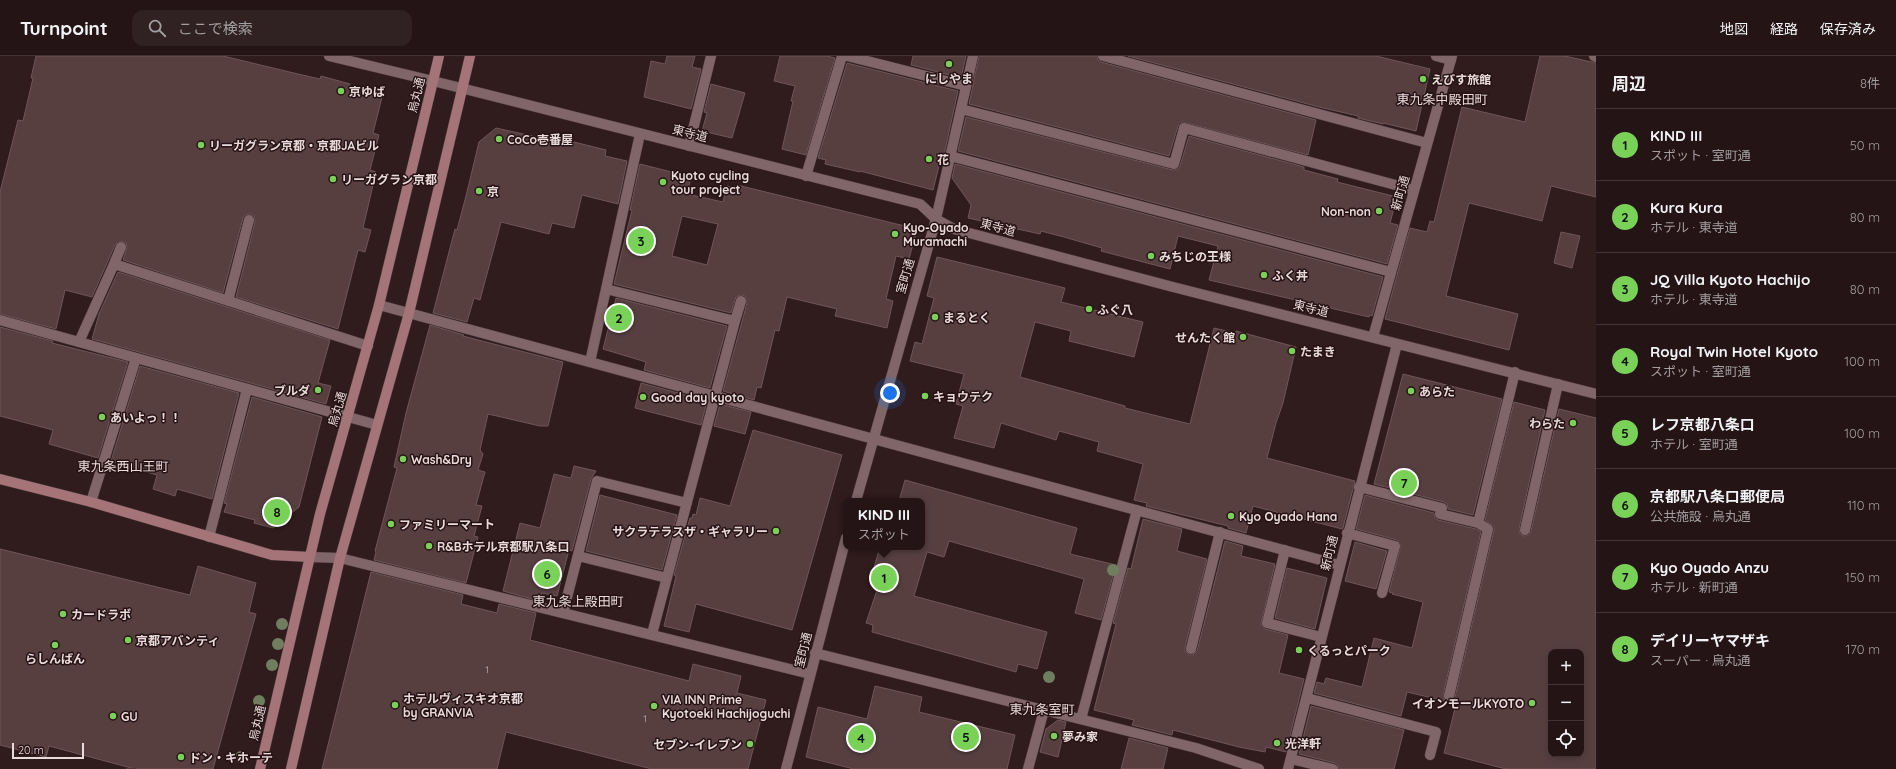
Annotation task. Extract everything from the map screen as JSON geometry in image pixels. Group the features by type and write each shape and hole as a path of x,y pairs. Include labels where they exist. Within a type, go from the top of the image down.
{"street":[{"name":"東寺道","path":"329,56 462,88 920,204 936,219 954,229 1173,287 1397,344 1515,372 1596,394"},
{"name":"烏丸通","path":"260,769 320,514 379,305 439,56"},
{"path":"291,769 340,558 409,313 470,56"},
{"path":"689,146 711,56"},
{"path":"806,176 842,56"},
{"path":"847,56 966,86"},
{"name":"室町通","path":"857,498 872,438 936,219 973,56"},
{"path":"1103,56 1427,143"},
{"path":"1436,56 1451,58"},
{"name":"新町通","path":"1373,337 1451,58"},
{"path":"961,109 1174,164 1184,128 1414,190"},
{"path":"590,362 640,134"},
{"path":"950,156 1391,272"},
{"path":"228,301 249,220"},
{"path":"80,342 121,247"},
{"path":"114,264 368,346"},
{"path":"606,289 735,321"},
{"path":"652,634 741,301"},
{"path":"379,305 1339,565"},
{"path":"0,320 377,425"},
{"name":"新町通","path":"1288,769 1307,698 1347,533 1397,344"},
{"path":"91,502 136,358"},
{"path":"1478,523 1515,372"},
{"path":"1525,530 1558,384"},
{"path":"209,537 247,389"},
{"path":"0,479 91,502 272,555 340,558 810,674"},
{"path":"563,613 597,481 687,503"},
{"path":"1360,487 1442,508 1440,514 1478,523 1488,529 1449,696"},
{"path":"1081,719 1137,510"},
{"path":"1191,649 1220,532"},
{"path":"1347,533 1395,546 1382,593"},
{"name":"室町通","path":"786,769 843,549"},
{"path":"1285,550 1267,623 1321,637"},
{"path":"578,556 667,578"},
{"path":"815,653 1196,748 1259,769"},
{"path":"1307,698 1436,732 1430,756"},
{"path":"1028,769 1044,710"},
{"path":"1291,759 1333,769"}],"building":[{"path":"36,56 223,56 320,79 321,76 350,84 349,88 382,97 373,133 379,135 370,170 376,172 363,228 371,230 365,252 358,250 338,329 236,297 255,222 254,216 250,214 245,215 243,218 223,293 123,260 127,247 126,243 121,241 115,245 92,297 65,290 56,329 0,314 0,192 18,120 23,121 33,78 31,78"},
{"path":"667,56 695,56 692,67 701,69 691,109 644,97 651,61 665,64"},
{"path":"780,56 827,56 835,58 806,155 782,149 795,86 774,81"},
{"path":"913,56 966,56 961,78 911,65"},
{"path":"979,56 1097,56 1098,60 1101,62 1316,120 1308,155 1183,122 1178,126 1169,156 969,104"},
{"path":"1128,56 1376,56 1430,69 1416,131 1358,118 1358,116"},
{"path":"1540,56 1565,56 1596,63 1596,197 1551,186 1542,221 1469,203 1446,296 1518,314 1509,350 1385,319 1410,228 1427,232 1430,221 1434,222 1462,107 1525,122"},
{"path":"847,63 958,91 942,164 940,162 933,190 860,171 825,164 826,160 818,158"},
{"path":"711,84 745,93 732,138 702,131 707,113 704,112"},
{"path":"966,117 1173,170 1178,169 1180,166 1189,136 1304,167 1304,170 1338,179 1337,182 1397,197 1390,223 1398,225 1387,264 958,151"},
{"path":"496,128 573,145 574,142 606,150 605,156 627,161 618,204 582,195 574,228 552,223 549,234 501,222 480,300 474,298 467,322 433,313 455,229 457,230 479,142"},
{"path":"640,164 691,177 687,194 723,202 727,186 736,188 737,185 917,229 909,259 896,256 886,299 893,301 887,328 835,316 837,309 787,297 779,331 775,330 761,388 757,387 754,400 723,391 747,303 745,296 740,295 736,297 731,313 614,284 632,210 630,210","holes":["682,216 718,224 707,265 672,256"]},
{"path":"955,164 1383,277 1372,316 1370,315 1369,317 1209,280 1218,246 1178,236 1170,269 1101,251 1102,248 1041,231 1040,234 968,218 971,205 952,178"},
{"path":"1561,232 1580,236 1572,268 1554,263"},
{"path":"937,257 1065,288 1061,302 1143,322 1134,357 1069,341 1071,331 1035,322 1020,377 1125,406 1125,408 1190,424 1214,328 1235,333 1236,331 1296,347 1283,403 1267,458 1355,481 1343,528 1342,529 1253,506 1246,533 1228,528 1228,526 1146,506 1147,503 1134,500 1143,464 1097,451 1099,442 1059,431 1056,440 1001,423 994,448 954,438 963,406 956,404 964,374 910,361 915,342 922,344 934,298 927,296"},
{"path":"118,272 330,340 318,383 331,386 326,404 92,339 99,314"},
{"path":"616,298 727,326 710,388 644,370 646,362 603,349"},
{"path":"430,325 464,335 463,336 563,362 548,426 540,426 488,414 480,450 483,454 478,470 485,472 476,505 482,506 474,536 478,537 466,583 374,560 375,551 397,468 394,467 406,413"},
{"path":"0,327 53,341 52,343 128,362 98,458 49,444 53,430 0,416"},
{"path":"140,366 239,393 212,499 177,489 175,496 153,489 157,475 111,461"},
{"path":"1403,374 1502,399 1473,515 1448,509 1447,504 1444,502 1374,484"},
{"path":"641,383 707,401 701,425 635,408"},
{"path":"252,397 322,417 299,507 273,528 254,523 255,520 224,512 227,504 224,503"},
{"path":"1514,402 1545,410 1519,529 1520,534 1524,536 1529,535 1531,531 1559,409 1596,418 1596,769 1506,769 1444,753 1456,704 1450,702 1455,697 1494,526 1485,520"},
{"path":"720,404 751,412 745,434 714,426"},
{"path":"753,430 842,455 792,630 696,604 689,632 664,626 676,576 674,575 690,518 692,518 693,514 696,515 700,498 730,506"},
{"path":"574,466 596,471 591,479 572,551 569,550 557,596 542,593 539,601 503,591 520,523 540,528 554,474 571,478"},
{"path":"905,480 1077,528 1070,554 1116,565 1101,620 1075,613 1084,579 949,541 944,557 927,552 914,596 1047,632 1037,669 1018,664 1016,672 872,632 873,625 866,623 879,584 870,581 879,550 925,550 925,498 900,498"},
{"path":"600,495 677,515 662,570 586,551"},
{"path":"1365,495 1434,513 1435,518 1438,520 1476,529 1481,532 1443,695 1445,701 1407,692 1401,716 1314,693 1317,682 1324,684 1326,678 1362,687 1374,638 1412,648 1423,602 1389,592 1401,545 1397,540 1356,529"},
{"path":"1143,519 1182,529 1177,551 1207,559 1185,647 1185,651 1189,655 1193,655 1197,651 1225,541 1243,546 1241,556 1275,564 1261,624 1265,629 1288,635 1279,673 1304,679 1286,752 1266,747 1265,752 1239,747 1173,730 1172,735 1132,725 1134,720 1094,710 1116,624 1113,623 1128,568 1131,569"},
{"path":"1355,542 1387,551 1376,589 1345,581"},
{"name":"京都アバンティ","path":"0,549 190,595 198,566 256,583 249,612 256,614 213,769 135,769 49,746 46,757 0,745"},
{"path":"1287,568 1327,578 1315,629 1275,618"},
{"path":"371,572 463,595 461,604 497,613 499,604 536,613 530,640 689,681 693,664 741,676 737,693 766,700 748,769 652,769 506,732 497,769 322,769"},
{"path":"875,686 922,697 919,712 1015,735 1007,769 854,769 806,757 818,707 867,719"},
{"path":"1311,706 1404,730 1394,769 1339,769 1338,765 1335,763 1299,754"},
{"path":"1058,720 1066,722 1058,757 1040,752 1046,729"},
{"path":"1129,738 1168,748 1163,769 1121,769"}],"place":[{"name":"にしやま","path":"949,64"},
{"name":"えびす旅館","path":"1423,79"},
{"name":"京ゆば","path":"341,91"},
{"name":"CoCo壱番屋","path":"499,139"},
{"name":"リーガグラン京都・京都JAビル","path":"201,145"},
{"name":"花","path":"929,159"},
{"name":"リーガグラン京都","path":"333,179"},
{"name":"Kyoto cycling tour project","path":"663,182"},
{"name":"京","path":"479,191"},
{"name":"Non-non","path":"1379,211"},
{"name":"Kyo-Oyado Muramachi","path":"895,234"},
{"name":"JQ Villa Kyoto Hachijo","path":"641,241"},
{"name":"みちじの王様","path":"1151,256"},
{"name":"ふく丼","path":"1264,275"},
{"name":"ふぐ八","path":"1089,309"},
{"name":"まるとく","path":"935,317"},
{"name":"Kura Kura","path":"619,318"},
{"name":"せんたく館","path":"1243,337"},
{"name":"たまき","path":"1292,351"},
{"name":"ブルダ","path":"318,390"},
{"name":"あらた","path":"1411,391"},
{"name":"キョウテク","path":"925,396"},
{"name":"Good day kyoto","path":"643,397"},
{"name":"あいよっ！！","path":"102,417"},
{"name":"わらた","path":"1573,423"},
{"name":"Wash&Dry","path":"403,459"},
{"name":"Kyo Oyado Anzu","path":"1404,483"},
{"name":"デイリーヤマザキ","path":"277,512"},
{"name":"Kyo Oyado Hana","path":"1231,516"},
{"name":"ファミリーマート","path":"391,524"},
{"name":"サクラテラスザ・ギャラリー","path":"776,531"},
{"name":"R&Bホテル京都駅八条口","path":"429,546"},
{"name":"京都駅八条口郵便局","path":"547,574"},
{"name":"KIND III","path":"884,578"},
{"name":"カードラボ","path":"63,614"},
{"name":"京都アバンティ","path":"128,640"},
{"name":"らしんばん","path":"55,645"},
{"name":"くるっとパーク","path":"1299,650"},
{"name":"イオンモールKYOTO","path":"1532,703"},
{"name":"ホテルヴィスキオ京都 by GRANVIA","path":"395,705"},
{"name":"VIA INN Prime Kyotoeki Hachijoguchi","path":"654,706"},
{"name":"GU","path":"113,716"},
{"name":"夢み家","path":"1054,736"},
{"name":"レフ京都八条口","path":"966,737"},
{"name":"Royal Twin Hotel Kyoto","path":"861,738"},
{"name":"光洋軒","path":"1277,743"},
{"name":"セブン-イレブン","path":"750,744"},
{"name":"ドン・キホーテ","path":"181,757"}],"district":[{"name":"東九条中殿田町","path":"1442,99"},
{"name":"東九条西山王町","path":"123,466"},
{"name":"東九条上殿田町","path":"578,601"},
{"name":"東九条室町","path":"1042,709"}]}
